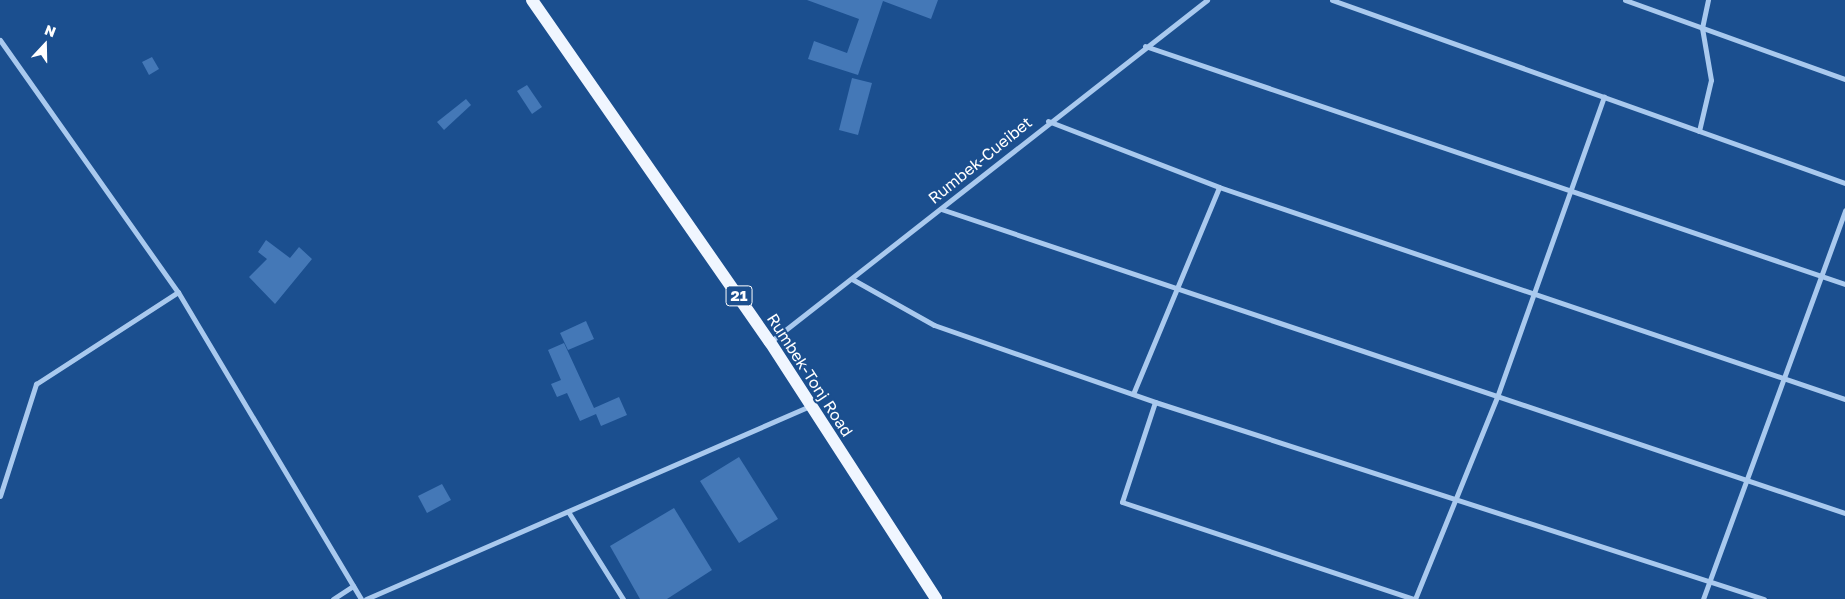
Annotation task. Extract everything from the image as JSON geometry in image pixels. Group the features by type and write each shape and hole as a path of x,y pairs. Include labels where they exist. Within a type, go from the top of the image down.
{"main road":[{"name":"Rumbek-Tonj Road","path":"532,0 770,342 936,599"}],"street":[{"name":"Rumbek-Cueibet","path":"770,342 941,209 1048,121 1207,0"},
{"path":"1332,0 1845,183"},
{"path":"1625,0 1845,79"},
{"path":"1699,130 1711,80 1702,28 1708,0"},
{"path":"0,40 178,292 361,599"},
{"path":"1145,46 1845,284"},
{"path":"1155,402 1122,502 1414,599 1497,397 1569,190 1604,97"},
{"path":"1048,121 1219,187 1533,295 1845,399"},
{"path":"1133,394 1219,187"},
{"path":"941,209 1845,514"},
{"path":"1703,599 1786,378 1845,210"},
{"path":"852,279 934,325 1155,402 1764,599"},
{"path":"0,496 36,384 178,292"},
{"path":"366,599 569,513 810,406"},
{"path":"569,513 623,599"},
{"path":"332,599 353,586"}],"building":[{"path":"807,0 938,0 931,19 883,1 858,75 808,59 814,41 847,53 859,19"},
{"path":"152,57 159,69 149,75 142,62"},
{"path":"852,78 872,83 858,135 839,130"},
{"path":"527,85 542,107 532,114 517,91"},
{"path":"466,99 471,105 444,130 437,122"},
{"path":"266,240 290,258 299,247 312,259 275,304 249,277 267,259 258,252"},
{"path":"586,321 594,339 568,350 560,333"},
{"path":"564,343 594,408 619,397 627,415 601,426 596,414 580,421 567,393 557,397 551,384 561,380 548,350"},
{"path":"739,457 778,519 739,543 700,481"},
{"path":"442,484 451,500 427,513 418,496"},
{"path":"674,508 712,570 667,599 640,599 610,546"}]}
